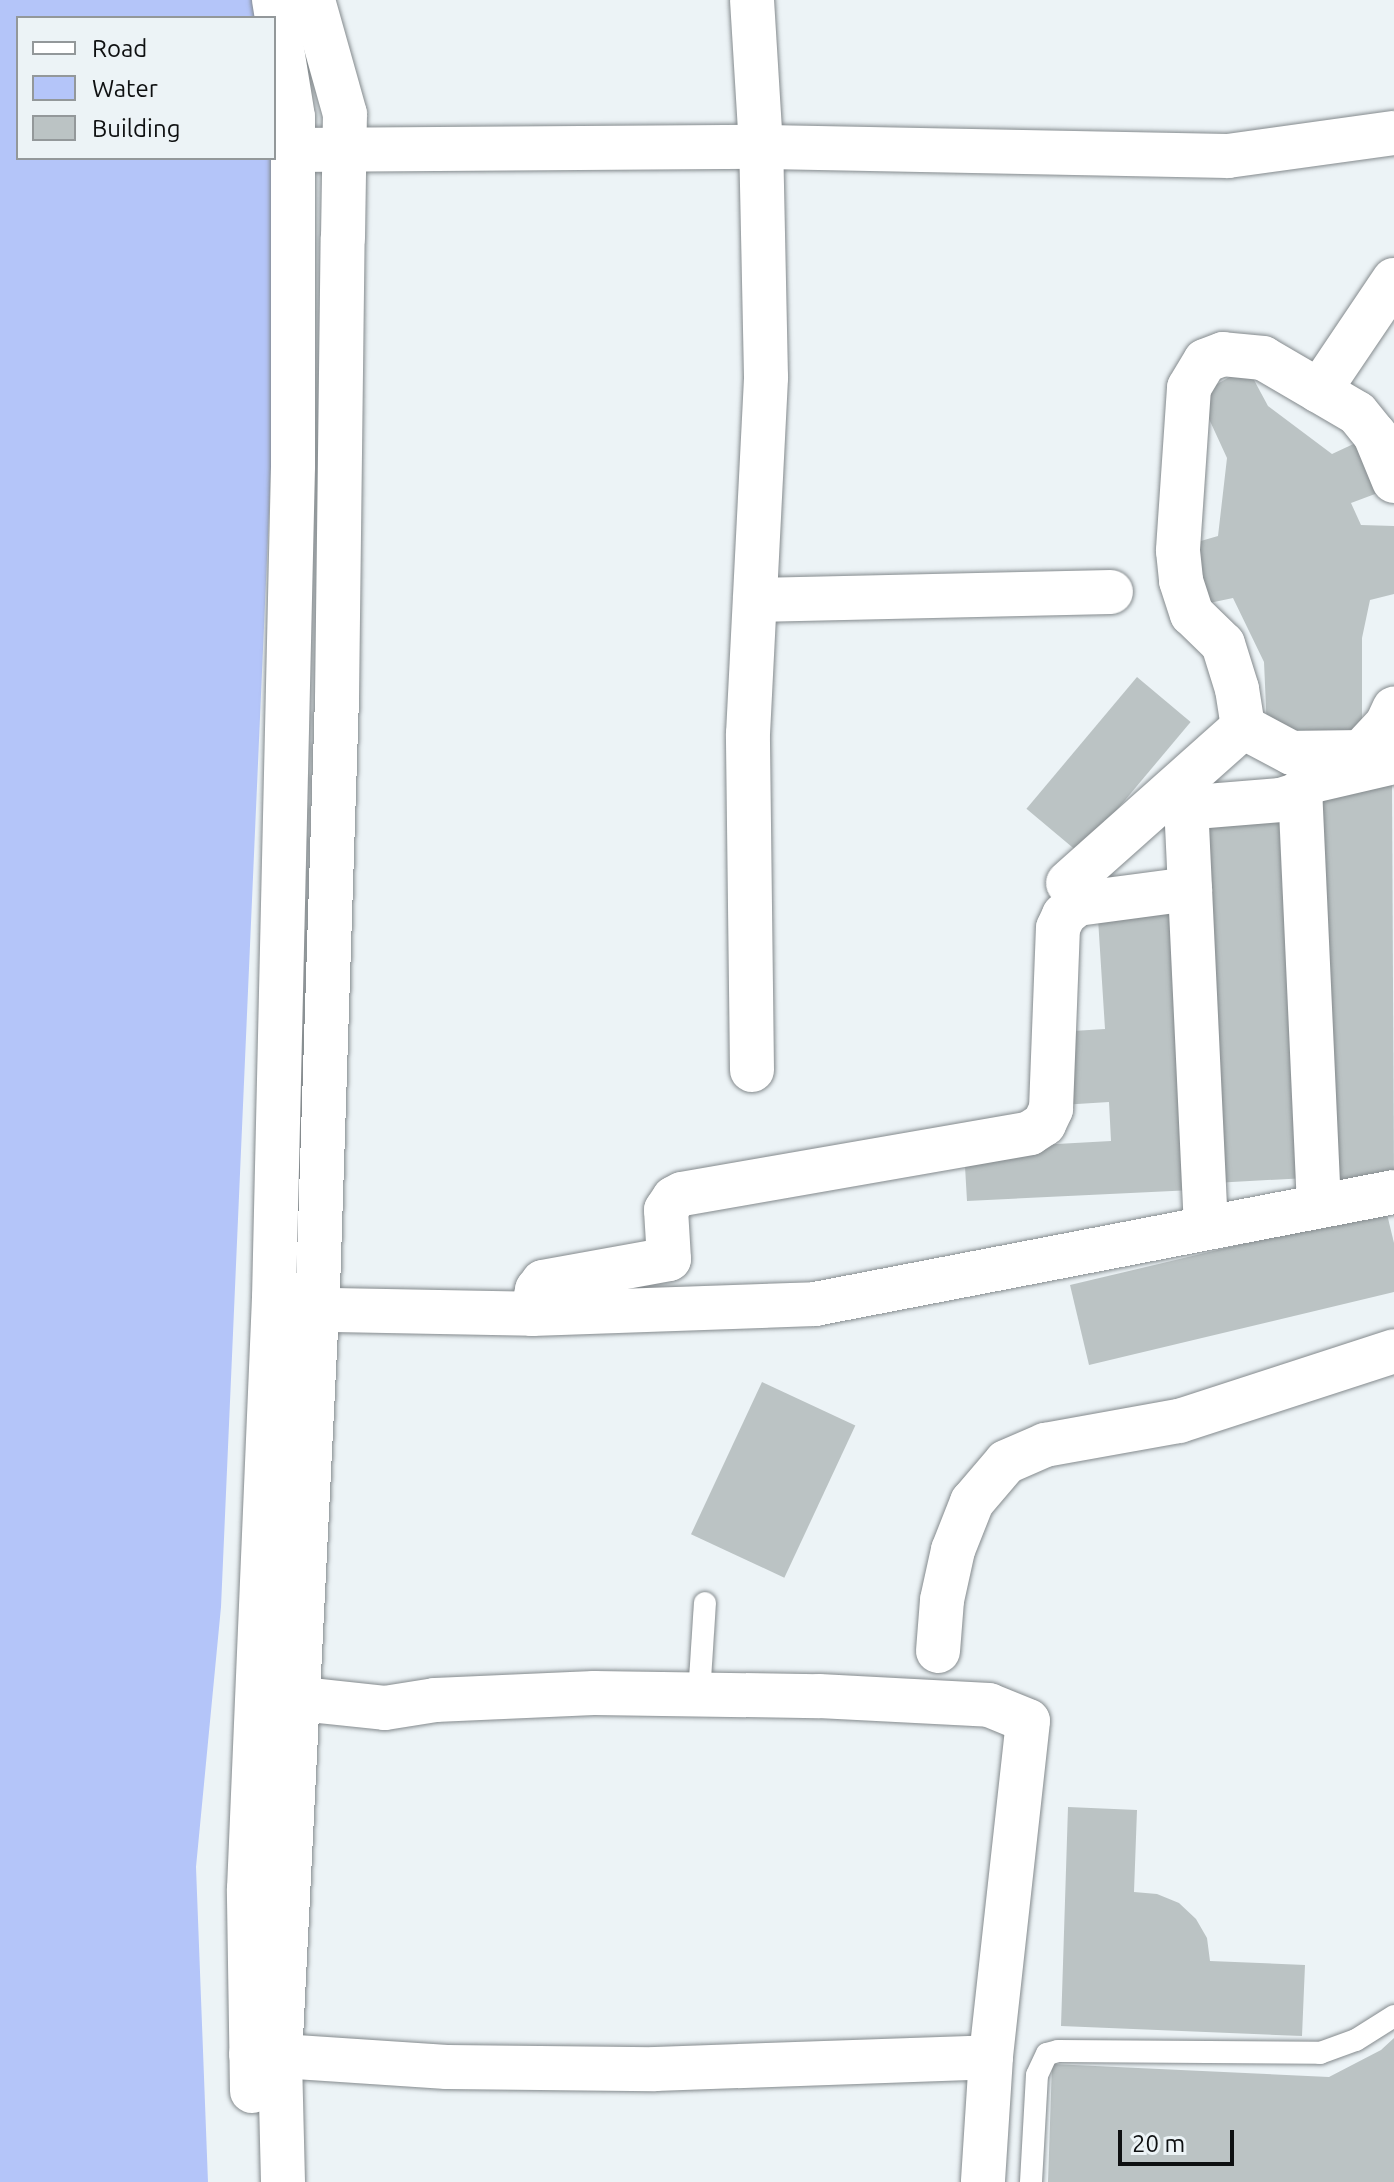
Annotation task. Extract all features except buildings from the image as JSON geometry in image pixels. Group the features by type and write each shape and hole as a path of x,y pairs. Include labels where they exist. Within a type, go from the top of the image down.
{"street":[{"path":"253,2182 266,2056 268,1906 256,1702 273,1309 292,383 293,117 274,0"},
{"path":"268,1906 301,1699 318,1312 332,843 345,114 313,0"},
{"path":"752,0 761,147 766,377 748,734 752,1070"},
{"path":"284,59 329,57"},
{"path":"293,150 761,147 1228,156 1394,133"},
{"path":"1319,391 1394,280"},
{"path":"1243,727 1237,689 1223,644 1192,614 1181,581 1178,551 1189,388 1205,361 1223,354 1263,358 1357,413 1375,435 1394,481"},
{"path":"292,383 340,381"},
{"path":"755,600 1111,592"},
{"path":"1243,727 1292,753 1337,755 1361,752 1387,724 1394,709"},
{"path":"1068,883 1243,727"},
{"path":"1206,1228 1187,821 1195,807 1281,800 1300,794 1312,781 1394,762"},
{"path":"1300,794 1319,1206"},
{"path":"284,843 332,843"},
{"path":"673,1308 666,1210 674,1198 682,1194 1030,1133 1044,1124 1051,1109 1058,928 1064,915 1077,904 1190,889"},
{"path":"280,984 328,983"},
{"path":"273,1309 532,1314 815,1304 1394,1192"},
{"path":"532,1314 537,1290 543,1282 669,1259"},
{"path":"938,1651 942,1600 953,1550 972,1502 1006,1462 1045,1445 1179,1421 1394,1351"},
{"path":"266,1491 309,1493"},
{"path":"256,1702 301,1699 385,1708 435,1700 594,1693 819,1696 989,1705 1028,1721 991,2057 983,2182"},
{"path":"266,2056 447,2067 655,2069 991,2057"},
{"path":"266,2056 283,2182"}],"lane":[{"path":"699,1695 705,1603"},
{"path":"1031,2182 1037,2075 1047,2054 1058,2051 1320,2053 1356,2040 1394,2016"}],"water":[{"path":"0,0 259,0 261,16 16,16 16,160 275,160 283,193 221,1607 196,1867 208,2182 0,2182"}]}
